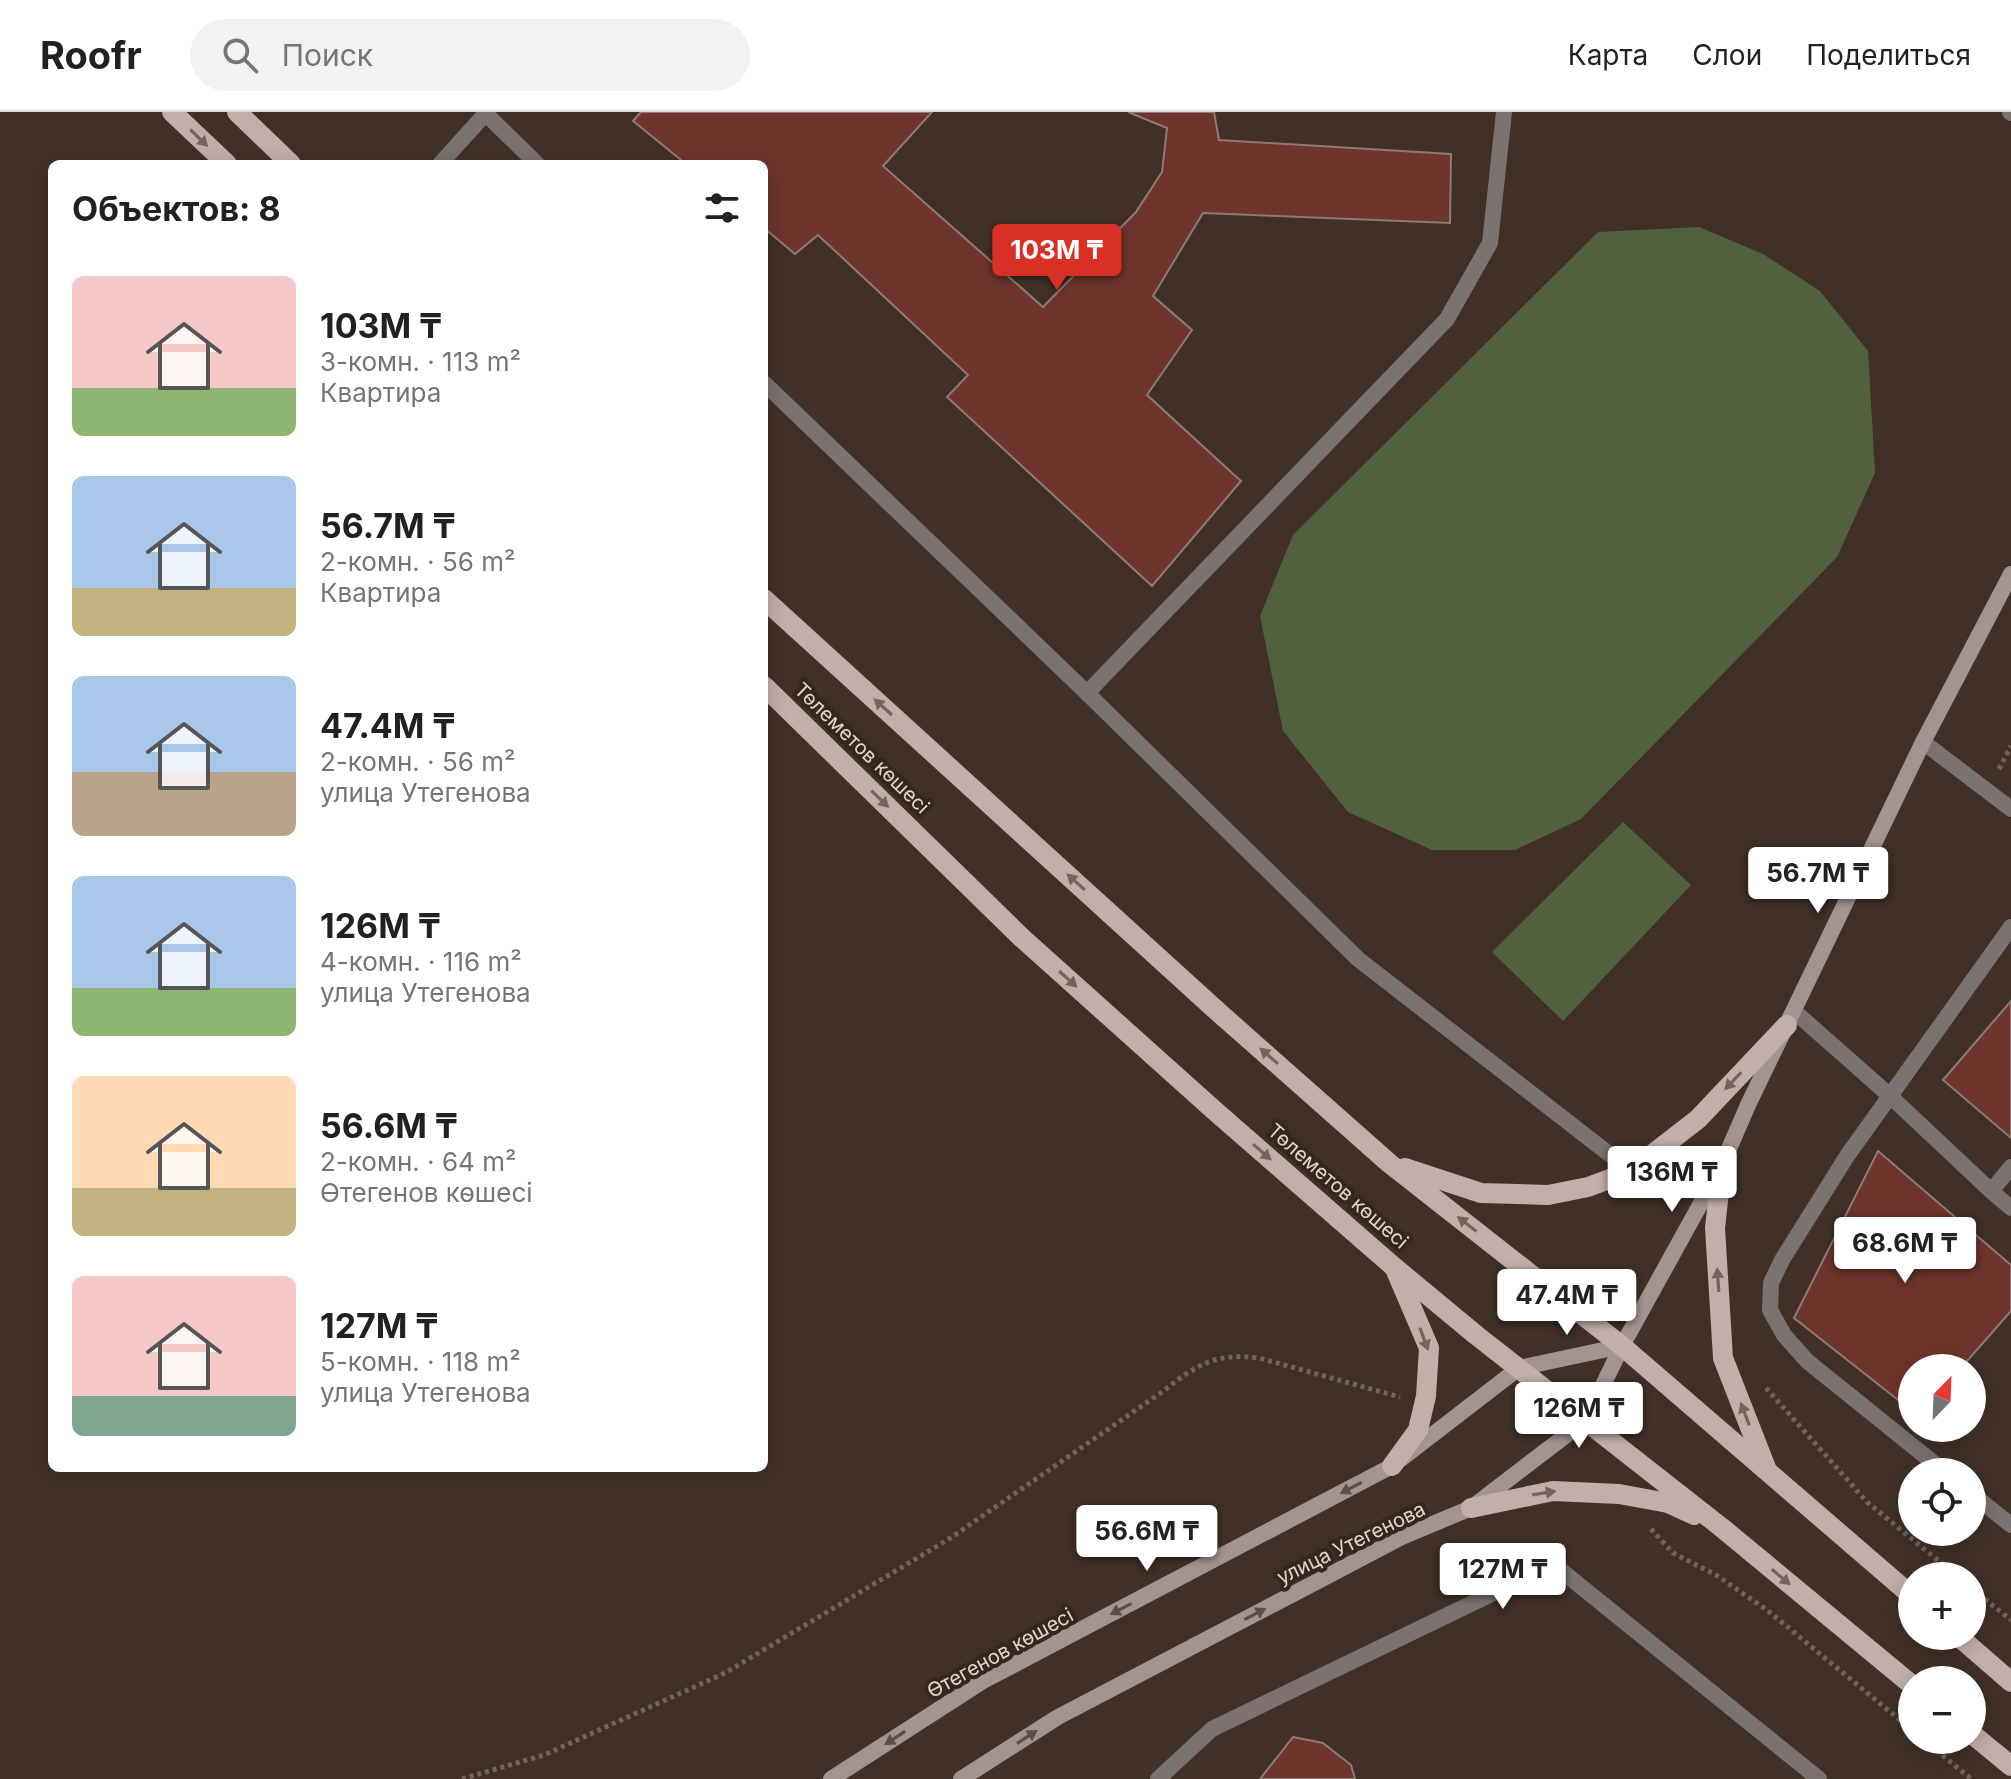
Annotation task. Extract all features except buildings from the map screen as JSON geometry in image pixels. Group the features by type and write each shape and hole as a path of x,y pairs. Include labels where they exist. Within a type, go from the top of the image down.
{"main road":[{"path":"172,112 223,160"},
{"path":"237,112 287,160"},
{"name":"улица Утегенова","path":"961,1779 1058,1717 1404,1536 1471,1508 1586,1420 1622,1346 1722,1165 1923,742 2011,574"},
{"name":"Төлеметов көшесі","path":"768,603 1389,1163 1622,1346 1898,1584"},
{"name":"Төлеметов көшесі","path":"768,690 1022,938 1394,1267 1721,1527 1898,1673"},
{"path":"1389,1163 1481,1193 1548,1195 1588,1187 1631,1171 1698,1119 1790,1018"},
{"path":"1722,1165 1715,1228 1723,1358 1767,1471"},
{"path":"1392,1466 1418,1430 1429,1348 1394,1267"},
{"path":"1519,1368 1622,1346"},
{"name":"Өтегенов көшесі","path":"831,1779 983,1681 1392,1466 1519,1368"},
{"path":"1471,1508 1553,1491 1619,1494 1668,1503 1721,1527"},
{"path":"1974,1650 2011,1682"},
{"path":"1986,1745 2011,1766"}],"street":[{"path":"1087,693 1447,319 1490,243 1504,112"},
{"path":"444,160 486,113 533,160"},
{"path":"768,387 1358,959 1631,1171"},
{"path":"1923,742 2011,809"},
{"path":"1928,1458 1807,1361 1784,1335 1770,1310 1771,1283 1847,1156 2011,927"},
{"path":"1790,1018 1889,1095 2011,1208"},
{"path":"1991,1191 2011,1167"},
{"path":"1986,1505 2011,1525"},
{"path":"1158,1779 1212,1729 1541,1570 1563,1572 1819,1779"}],"path":[{"path":"462,1779 544,1755 725,1673 949,1539 1187,1373 1212,1360 1237,1355 1259,1358 1424,1403"},
{"path":"1723,1358 1758,1379 1867,1502 1940,1562"},
{"path":"1619,1494 1673,1553 1716,1575 1767,1610 1898,1718"},
{"path":"1986,1600 2011,1620"},
{"path":"1941,1754 1971,1779"}],"green space":[{"path":"1699,227 1763,254 1820,291 1868,351 1875,473 1837,557 1581,819 1515,850 1432,850 1348,812 1283,731 1260,616 1293,535 1598,232"},
{"path":"1623,822 1691,885 1563,1021 1492,952"}]}
